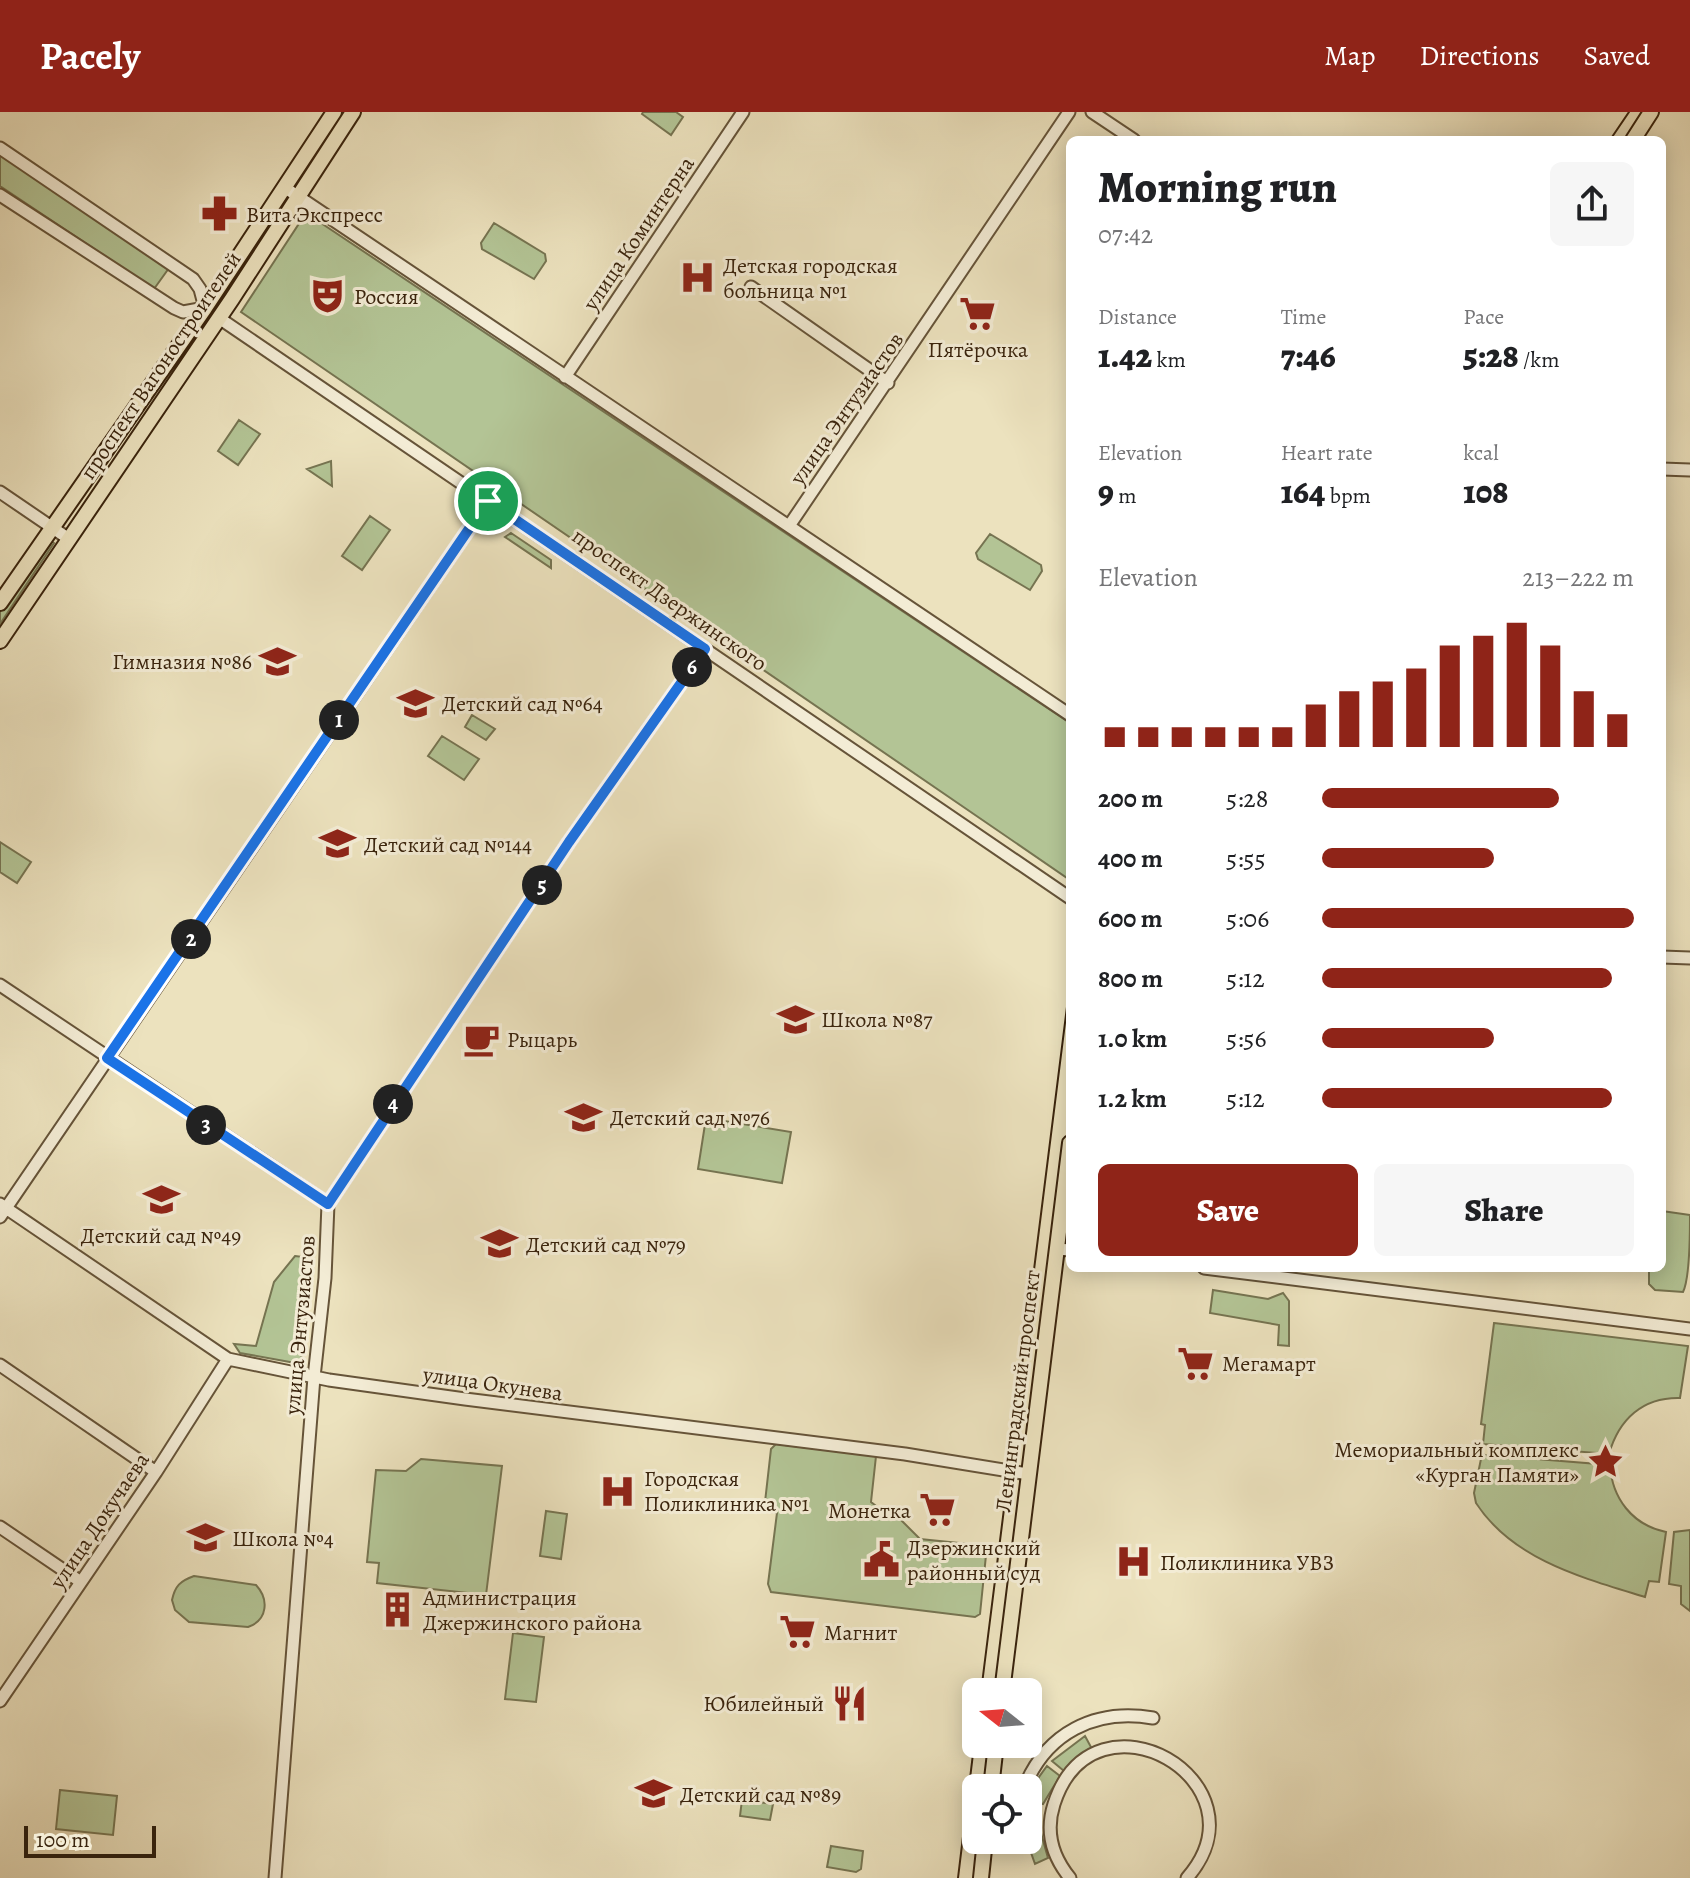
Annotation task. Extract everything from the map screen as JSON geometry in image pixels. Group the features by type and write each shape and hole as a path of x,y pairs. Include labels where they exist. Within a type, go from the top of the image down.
{"main road":[{"name":"проспект Вагоностроителей","path":"0,603 205,308 334,112"},
{"name":"проспект Вагоностроителей","path":"0,641 219,318 353,112"},
{"path":"1636,136 1651,112"},
{"name":"проспект Дзержинского","path":"205,308 219,318"},
{"name":"Ленинградский проспект","path":"1004,1678 1028,1474 1063,1250 1066,1204"},
{"path":"981,1878 984,1854"}],"street":[{"name":"улица Коминтерна","path":"565,377 743,112"},
{"name":"улица Энтузиастов","path":"789,526 1069,112"},
{"path":"1092,112 1128,136"},
{"name":"проспект Дзержинского","path":"0,148 193,279 200,289 205,308 183,312 174,308 0,195"},
{"path":"284,187 1066,712"},
{"path":"751,287 888,383"},
{"name":"проспект Дзержинского","path":"219,318 1066,895"},
{"path":"1666,469 1690,470"},
{"path":"0,492 69,539"},
{"path":"2,1210 488,501"},
{"path":"0,985 328,1204 569,842 705,649"},
{"path":"1666,957 1690,958"},
{"name":"улица Энтузиастов","path":"275,1878 314,1377 325,1278 328,1204"},
{"name":"улица Окунева","path":"2,1210 228,1359 314,1377 561,1412 905,1454 1028,1474"},
{"path":"1236,1272 1690,1329"},
{"name":"улица Докучаева","path":"2,1694 156,1472 228,1359"},
{"path":"0,1365 156,1472"},
{"path":"0,1527 81,1582"},
{"path":"1031,1774 1040,1755 1083,1724 1121,1715 1153,1718"},
{"path":"1070,1878 1052,1845 1050,1817 1057,1795 1067,1777 1090,1758 1108,1749 1128,1747 1148,1749 1173,1760 1201,1792 1206,1808 1207,1840 1199,1863 1187,1878"}],"green space":[{"path":"643,112 676,112 683,117 671,135"},
{"path":"0,155 169,268 154,289 0,186"},
{"path":"306,213 1066,720 1066,877 241,312"},
{"path":"494,223 545,254 546,261 534,279 482,249 481,243"},
{"path":"239,420 260,434 238,465 218,451"},
{"path":"331,461 332,486 307,469"},
{"path":"370,516 390,530 362,570 342,556"},
{"path":"511,533 551,560 551,568 505,537"},
{"path":"990,534 1041,565 1042,571 1030,590 978,559 976,553"},
{"path":"47,539 54,543 0,624 0,609"},
{"path":"472,715 495,729 486,740 465,727"},
{"path":"442,736 479,759 464,780 428,756"},
{"path":"0,842 31,862 17,883 0,872"},
{"path":"706,1118 791,1132 782,1183 698,1169"},
{"path":"1666,1212 1690,1215 1688,1267 1683,1292 1655,1290 1649,1284 1649,1272 1666,1272"},
{"path":"295,1256 311,1258 301,1364 240,1353 234,1344 256,1346 274,1282"},
{"path":"1213,1290 1268,1299 1283,1293 1289,1301 1289,1346 1278,1345 1279,1325 1210,1313"},
{"path":"1494,1323 1688,1346 1680,1398 1655,1401 1634,1412 1619,1430 1609,1454 1483,1444 1485,1425 1481,1424"},
{"path":"776,1444 876,1456 871,1502 880,1509 880,1516 899,1518 920,1539 978,1545 978,1554 986,1555 980,1614 975,1617 771,1592 768,1584 777,1513 764,1511 771,1449"},
{"path":"1482,1454 1494,1458 1610,1465 1615,1488 1626,1508 1643,1523 1666,1532 1659,1582 1649,1581 1645,1597 1574,1574 1529,1553 1509,1539 1491,1523 1476,1503 1474,1493"},
{"path":"421,1459 502,1466 486,1595 377,1583 379,1563 367,1562 376,1470 406,1471"},
{"path":"546,1511 567,1514 561,1559 540,1556"},
{"path":"1690,1530 1690,1611 1681,1604 1681,1586 1669,1584 1674,1532"},
{"path":"194,1576 256,1585 264,1603 260,1619 248,1627 189,1622 175,1610 172,1600 179,1585"},
{"path":"513,1633 544,1637 536,1702 505,1699"},
{"path":"1085,1736 1092,1749 1064,1771 1052,1761"},
{"path":"1047,1766 1060,1776 1043,1804 1042,1804 1041,1774"},
{"path":"60,1790 117,1796 113,1835 56,1829"},
{"path":"742,1800 773,1804 770,1820 740,1816"},
{"path":"1042,1837 1048,1858 1035,1864 1031,1854 1042,1854"},
{"path":"831,1846 863,1851 861,1869 856,1872 827,1867"}],"tram line":[{"path":"1613,136 1629,112"},
{"path":"983,1678 1066,1015"},
{"path":"958,1878 972,1758"}],"place":[{"name":"Вита Экспресс","path":"220,214"},
{"name":"Детская городская больница №1","path":"697,278"},
{"name":"Россия","path":"328,296"},
{"name":"Пятёрочка","path":"978,313"},
{"name":"Гимназия №86","path":"278,661"},
{"name":"Детский сад №64","path":"416,703"},
{"name":"Детский сад №144","path":"338,844"},
{"name":"Школа №87","path":"795,1019"},
{"name":"Рыцарь","path":"481,1039"},
{"name":"Детский сад №76","path":"584,1117"},
{"name":"Детский сад №49","path":"161,1199"},
{"name":"Детский сад №79","path":"500,1244"},
{"name":"Мегамарт","path":"1196,1363"},
{"name":"Мемориальный комплекс «Курган Памяти»","path":"1605,1462"},
{"name":"Городская Поликлиника №1","path":"618,1491"},
{"name":"Монетка","path":"937,1510"},
{"name":"Школа №4","path":"206,1538"},
{"name":"Дзержинский районный суд","path":"881,1560"},
{"name":"Поликлиника УВЗ","path":"1134,1562"},
{"name":"Администрация Джержинского района","path":"397,1610"},
{"name":"Магнит","path":"798,1632"},
{"name":"Юбилейный","path":"850,1703"},
{"name":"Детский сад №89","path":"654,1794"}],"route":[{"path":"488,501 705,649 569,842 328,1204 107,1058 488,501"}]}
